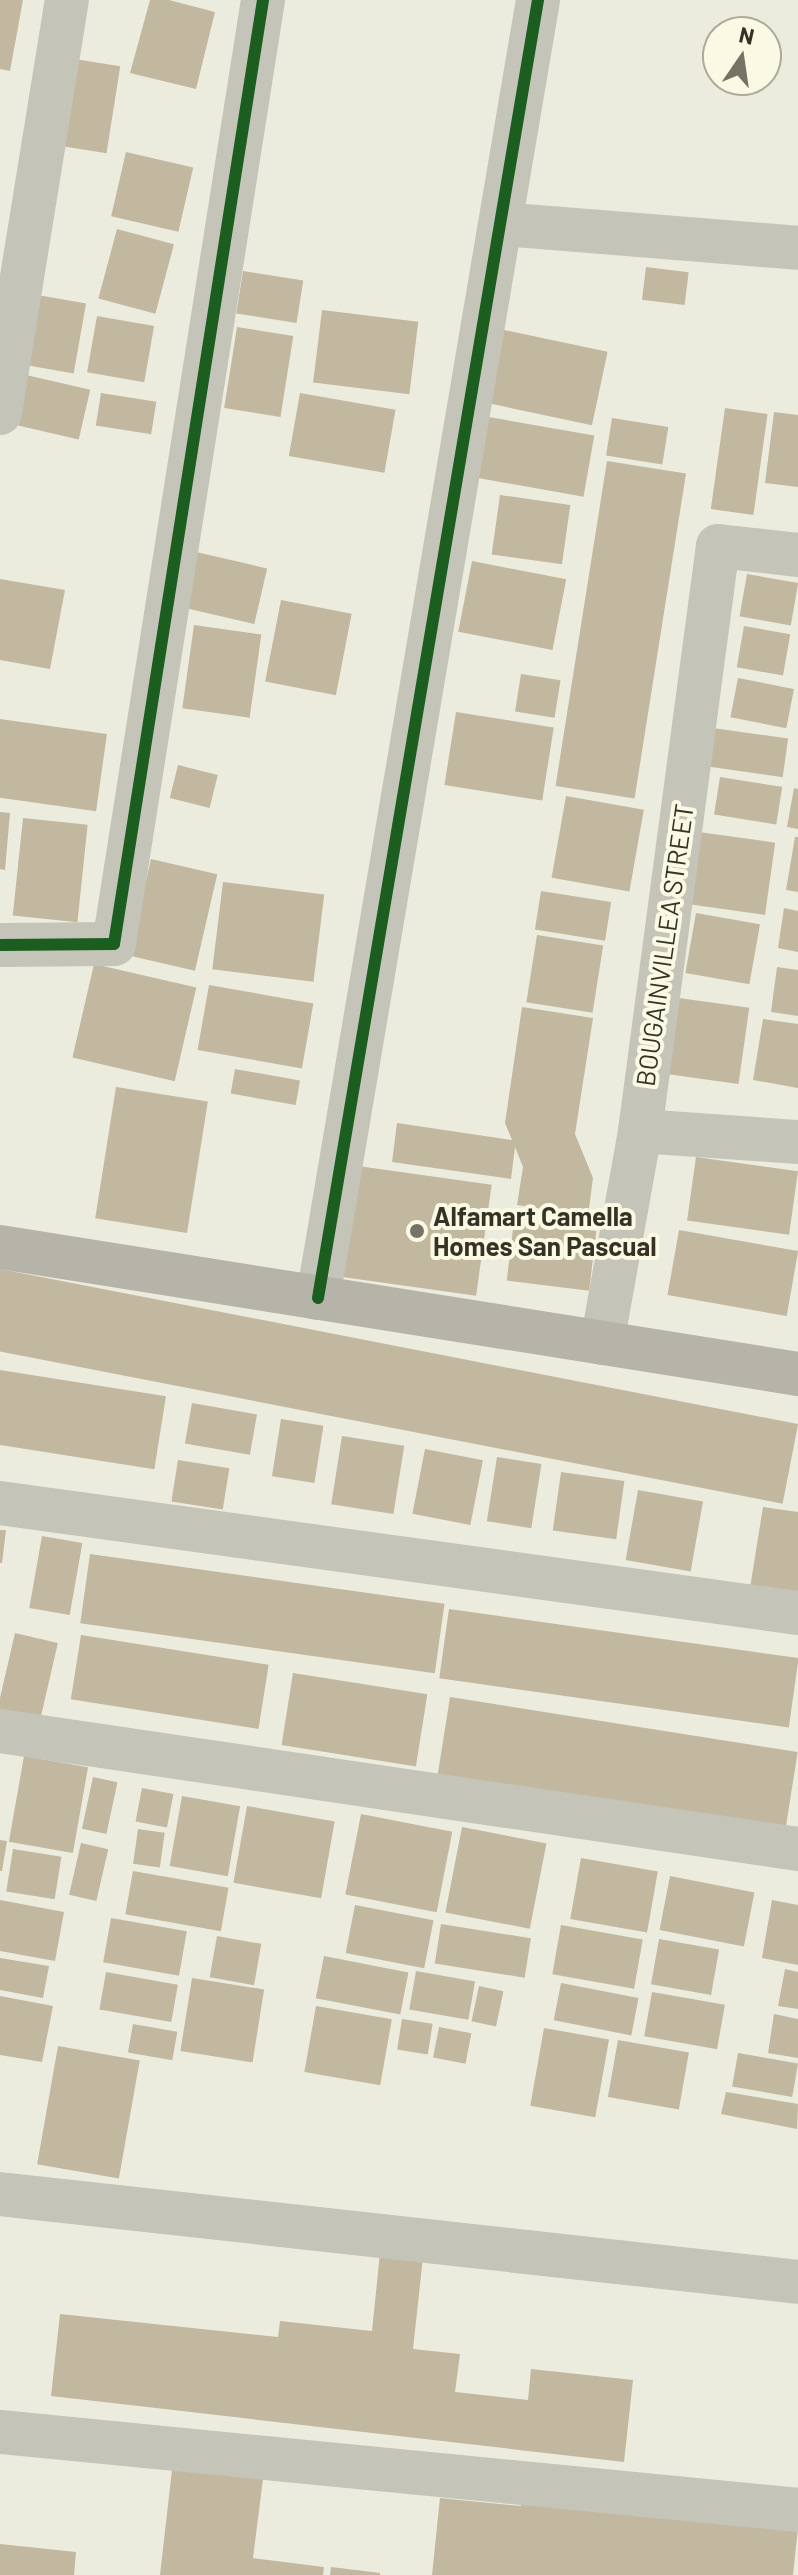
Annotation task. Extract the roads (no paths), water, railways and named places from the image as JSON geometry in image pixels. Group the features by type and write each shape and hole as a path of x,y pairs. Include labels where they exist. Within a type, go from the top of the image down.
{"street":[{"path":"0,413 67,0"},
{"path":"0,945 114,944 263,0"},
{"path":"318,1298 538,0"},
{"path":"502,224 798,248"},
{"name":"BOUGAINVILLEA STREET","path":"602,1343 640,1131 718,546 798,555"},
{"path":"640,1131 798,1142"},
{"path":"0,1247 798,1374"},
{"path":"0,1503 798,1613"},
{"path":"0,1731 798,1849"},
{"path":"0,2194 798,2282"},
{"path":"0,2432 798,2510"}],"place":[{"name":"Alfamart Camella Homes San Pascual","path":"417,1231"}]}
